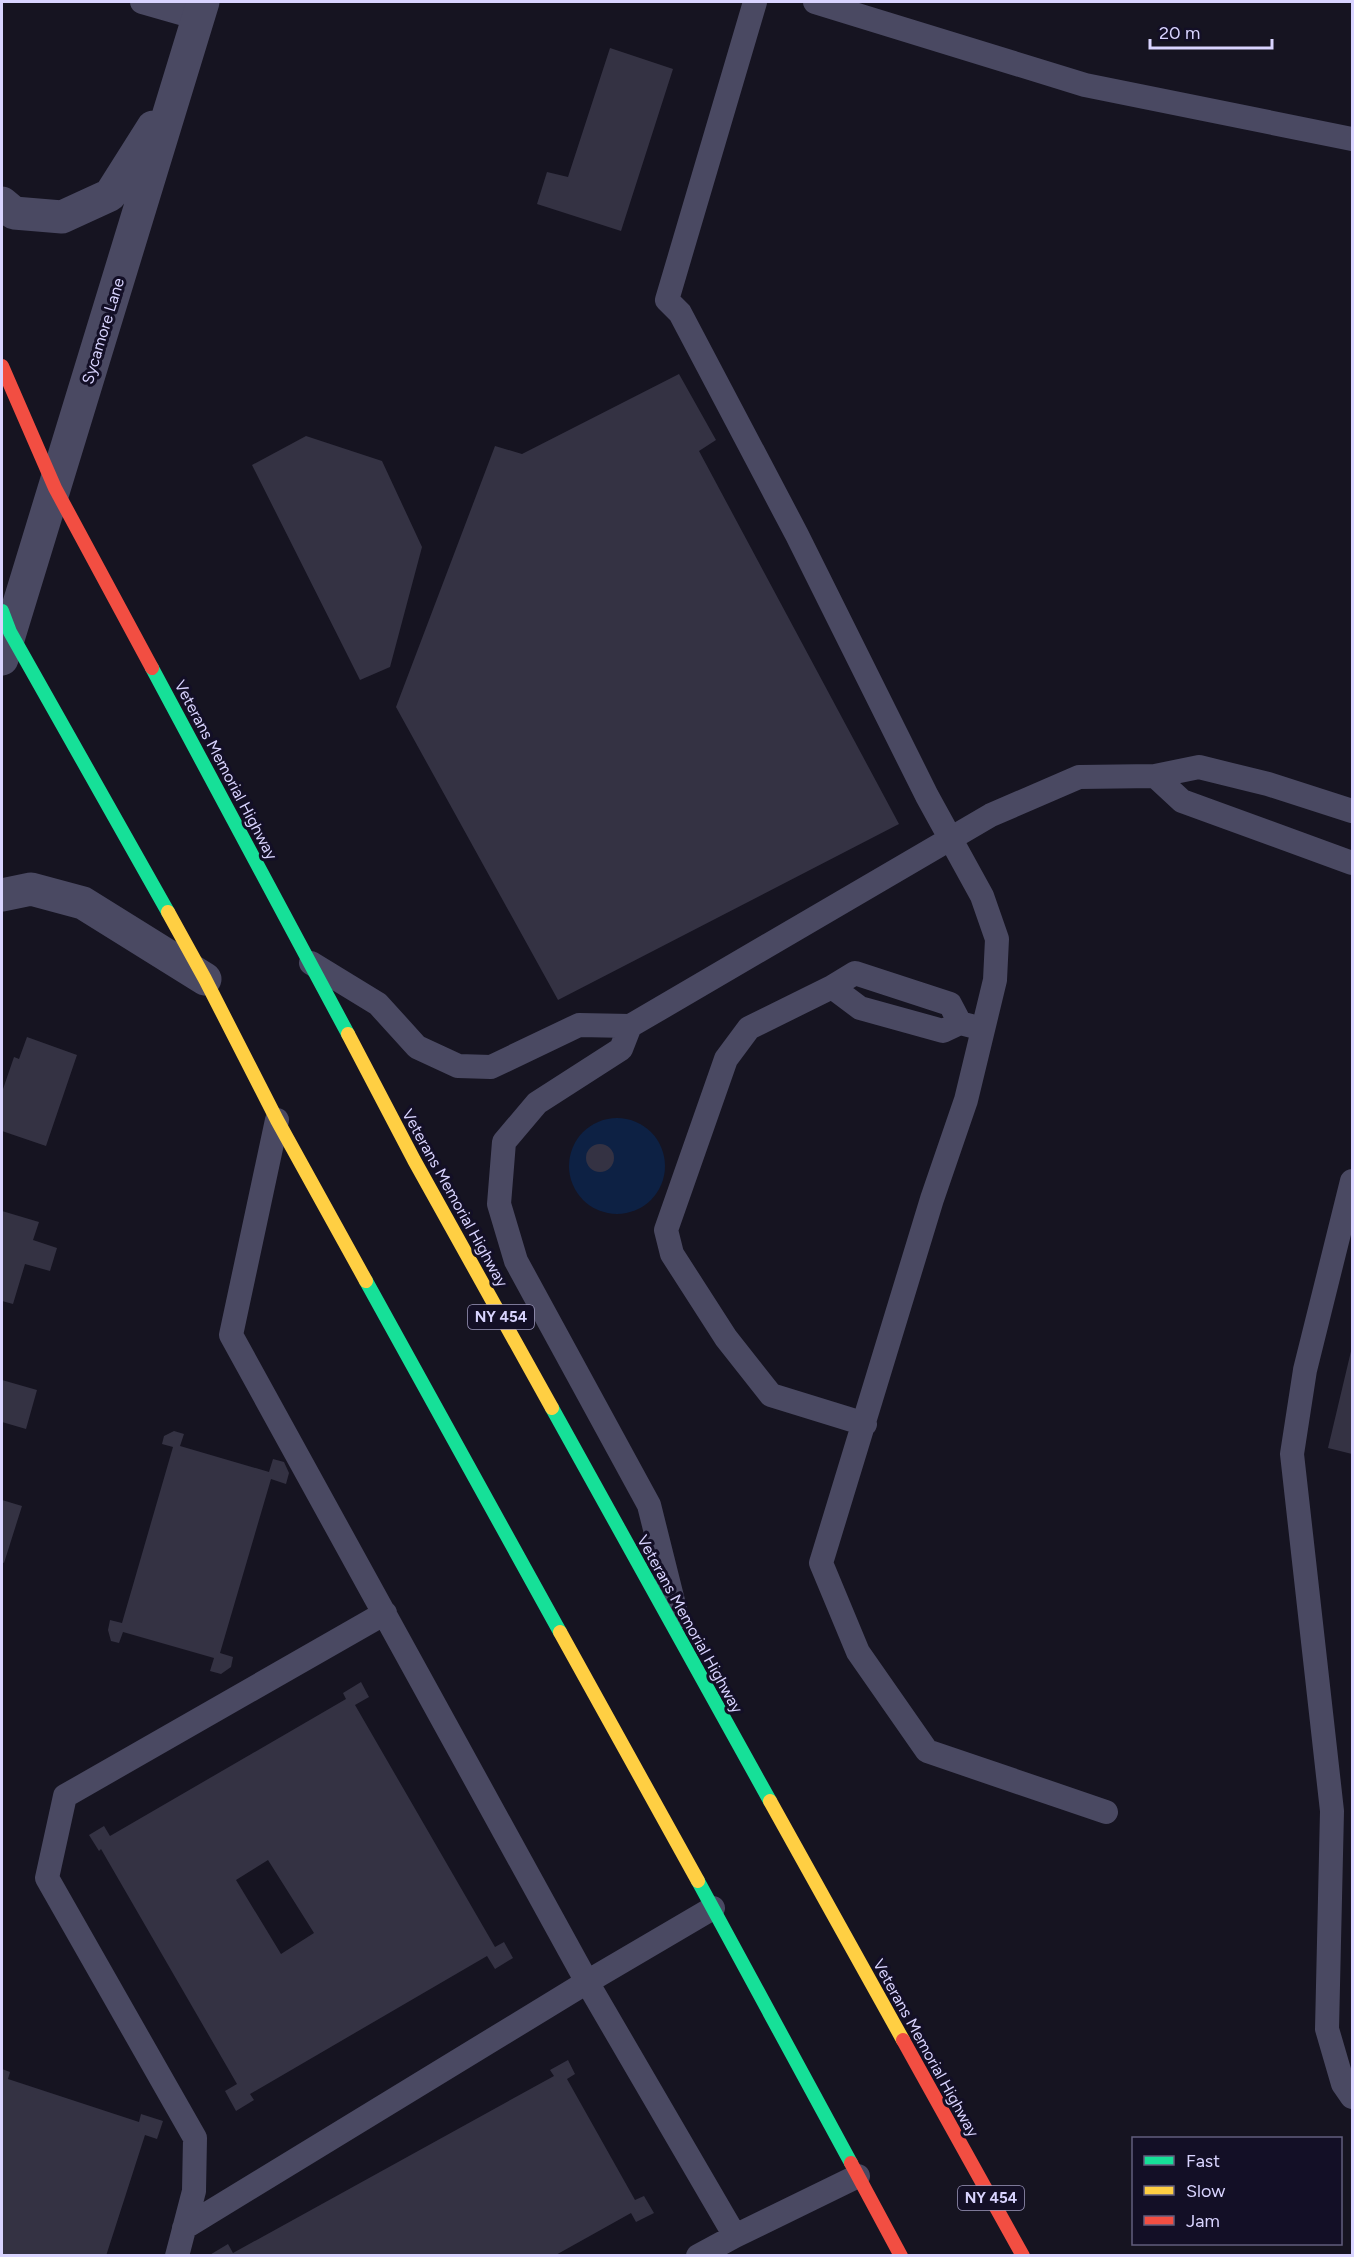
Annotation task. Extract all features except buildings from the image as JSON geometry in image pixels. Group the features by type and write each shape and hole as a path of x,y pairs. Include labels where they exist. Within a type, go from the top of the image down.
{"highway":[{"name":"Veterans Memorial Highway","path":"2,366 56,488 414,1160 1023,2256"},
{"path":"4,634 205,979 277,1120 713,1908 901,2256"}],"street":[{"name":"Sycamore Lane","path":"4,634 56,488 200,10"},
{"path":"2,203 14,213 62,217 110,195 175,93"},
{"path":"2,895 31,889 83,903 205,979"}],"lane":[{"path":"142,2 200,10"},
{"path":"755,2 667,300 680,312 797,535 950,838 982,896 997,939 995,980 971,1026 966,1100 932,1199 821,1563 858,1652 927,1750 1106,1812"},
{"path":"815,2 1085,85 1353,140"},
{"path":"311,963 378,1004 417,1047 458,1066 491,1067 579,1025 630,1026 991,814 1079,777 1155,776 1199,767 1268,784 1353,812"},
{"path":"1155,776 1182,801 1353,863"},
{"path":"865,1424 771,1395 726,1338 672,1254 666,1230 726,1059 749,1028 832,987 860,1008 943,1031 971,1026"},
{"path":"630,1026 621,1048 537,1103 504,1142 499,1204 516,1261 649,1505 685,1649"},
{"path":"277,1120 231,1335 587,1982 735,2236"},
{"path":"1353,1181 1305,1370 1292,1454 1332,1811 1327,2029 1343,2084 1353,2097"},
{"path":"177,2256 194,2191 195,2138 47,1878 65,1796 385,1613"},
{"path":"184,2228 587,1982 713,1908"},
{"path":"698,2256 858,2176"}],"water":[{"path":"617,1118 635,1122 651,1132 661,1148 665,1166 661,1184 651,1200 635,1210 617,1214 599,1210 583,1200 573,1184 569,1166 573,1148 583,1132 599,1122"}],"traffic: fast":[{"path":"2,611 10,632 168,912"},
{"path":"152,668 348,1034"},
{"path":"366,1281 560,1632"},
{"path":"552,1408 770,1801"},
{"path":"698,1881 851,2163"}],"traffic: slow":[{"path":"168,912 277,1120 366,1281"},
{"path":"348,1034 414,1160 552,1408"},
{"path":"560,1632 698,1881"},
{"path":"770,1801 903,2040"}],"traffic: jam":[{"path":"2,366 55,488 152,668"},
{"path":"903,2040 1023,2256"},
{"path":"851,2163 901,2256"}]}
